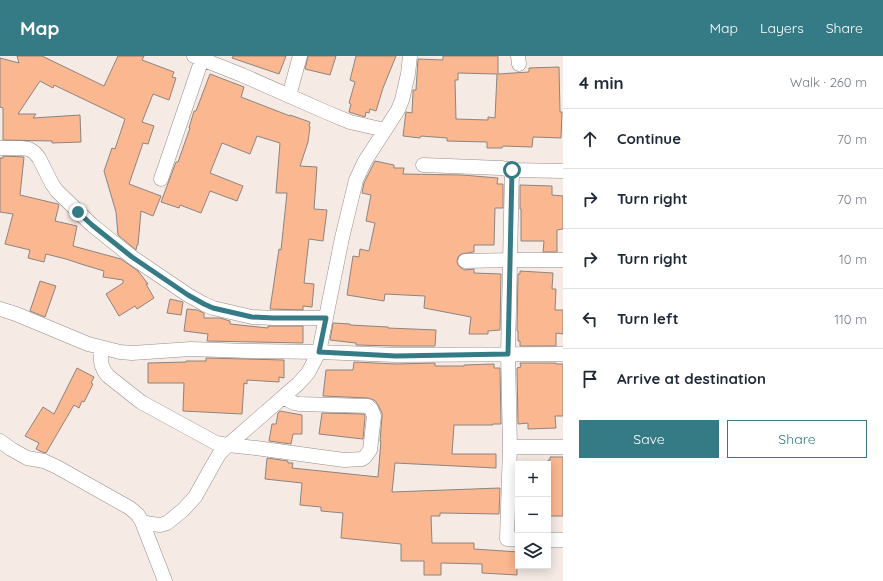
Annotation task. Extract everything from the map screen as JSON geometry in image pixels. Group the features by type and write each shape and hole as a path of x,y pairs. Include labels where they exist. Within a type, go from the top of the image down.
{"street":[{"path":"289,96 300,56"},
{"path":"142,522 160,525 166,523 183,510 195,497 220,453 298,384 308,373 319,352 342,238 356,180 362,167 398,110 408,74 410,56"},
{"path":"161,179 198,58 242,75 350,122 385,130"},
{"path":"0,148 29,149 35,153 57,191 92,225 132,257 188,295 204,304 213,308 252,317 326,318"},
{"path":"423,165 563,171"},
{"path":"512,170 508,354 510,447 507,539 515,539"},
{"path":"465,262 563,260"},
{"path":"0,308 88,344 120,352 132,353 191,349 319,352 396,356 563,354"},
{"path":"102,348 100,361 105,372 141,402 216,443 344,460 362,459 370,450 374,416 368,406 299,404 283,397"},
{"path":"0,441 11,450 27,458 57,467 130,508 138,515 142,522 165,581"},
{"path":"510,447 563,447"},
{"path":"551,540 563,540"}],"building":[{"path":"17,56 42,56 104,86 118,56 144,56 142,60 174,72 172,77 176,78 169,100 153,94 142,122 154,126 148,144 143,143 129,184 161,196 153,216 141,211 138,245 136,250 118,235 116,212 104,171 112,148 115,149 125,119 54,85 53,88 40,81 18,114 36,114 33,118 80,115 81,142 52,143 52,141 3,140 3,108 0,107 0,58 19,63"},
{"path":"233,56 286,56 279,74 232,58"},
{"path":"308,56 336,56 330,75 305,69"},
{"path":"356,56 396,56 383,88 376,111 370,109 369,113 366,112 365,117 349,112 351,104 349,103 355,82 350,80"},
{"path":"443,56 498,56 498,74 529,72 529,68 559,67 560,112 562,112 561,138 533,137 532,147 503,146 502,148 487,148 487,142 447,141 447,138 421,136 420,138 403,136 406,112 412,113 413,90 416,90 418,59 443,60","holes":["458,73 497,74 495,118 488,117 488,120 456,119 455,80 458,80"]},
{"path":"210,74 244,87 241,97 310,122 308,142 300,166 317,167 314,209 327,210 323,241 309,239 304,283 314,284 312,307 303,306 303,310 270,309 279,249 281,250 287,193 276,193 280,143 257,136 250,154 222,143 210,173 243,186 237,201 210,191 201,213 180,205 179,208 161,202 176,162 178,162 190,128 194,111 196,111"},
{"path":"3,156 24,157 20,195 58,204 55,221 77,226 73,246 121,259 138,271 148,284 146,284 154,298 137,309 135,306 119,316 106,294 123,283 123,280 103,277 104,271 46,254 44,262 28,258 30,250 5,244 13,214 0,212 0,158 3,158"},
{"path":"375,161 394,165 394,168 404,168 403,174 462,175 498,178 497,184 503,184 503,208 495,208 494,245 474,245 474,252 461,254 457,261 461,268 465,270 474,269 474,273 501,274 500,330 488,331 488,334 469,334 471,317 424,308 425,296 385,294 384,301 347,295 353,256 359,257 360,249 369,251 375,223 366,221 371,195 362,193 364,183"},
{"path":"520,185 552,186 552,195 563,196 563,229 557,230 557,252 543,252 544,241 521,241"},
{"path":"520,271 553,273 552,289 556,289 555,310 563,310 563,334 556,333 556,346 520,346 517,331 518,274 520,274"},
{"path":"40,281 56,286 45,317 30,311"},
{"path":"170,299 183,302 181,315 167,313"},
{"path":"187,309 197,310 204,313 204,318 220,318 230,321 230,324 268,328 268,326 303,326 303,343 207,341 208,334 184,331"},
{"path":"333,323 388,328 436,330 435,346 356,345 356,343 330,340"},
{"path":"206,358 284,360 284,378 279,377 279,382 247,380 247,384 244,383 242,414 183,411 184,383 148,383 148,363 206,361"},
{"path":"354,362 396,364 435,363 435,366 494,364 494,368 500,368 501,424 454,425 452,454 496,454 496,468 395,463 392,492 500,488 499,514 440,513 440,516 431,516 432,543 474,543 474,549 515,552 515,569 517,569 517,575 482,573 482,564 441,563 441,575 424,575 424,561 401,561 401,544 341,538 343,513 321,511 321,507 300,505 302,483 265,479 267,458 293,463 292,468 378,477 382,413 377,403 368,398 323,396 326,370 353,370"},
{"path":"520,363 563,364 563,416 555,416 556,428 528,429 528,423 518,424 517,368 521,367"},
{"path":"77,368 94,377 91,383 93,384 84,402 82,401 79,408 74,405 46,453 42,452 36,449 39,443 25,436 43,407 54,414"},
{"path":"280,411 302,415 302,434 293,434 291,444 269,441 272,424 276,424 278,413"},
{"path":"322,413 364,414 363,439 319,434"},
{"path":"550,457 563,457 563,516 551,516 551,461 548,461 550,460"}],"route":[{"path":"78,212 92,225 150,270 188,295 213,308 252,317 326,318 319,352 396,356 508,354 512,170"}]}
